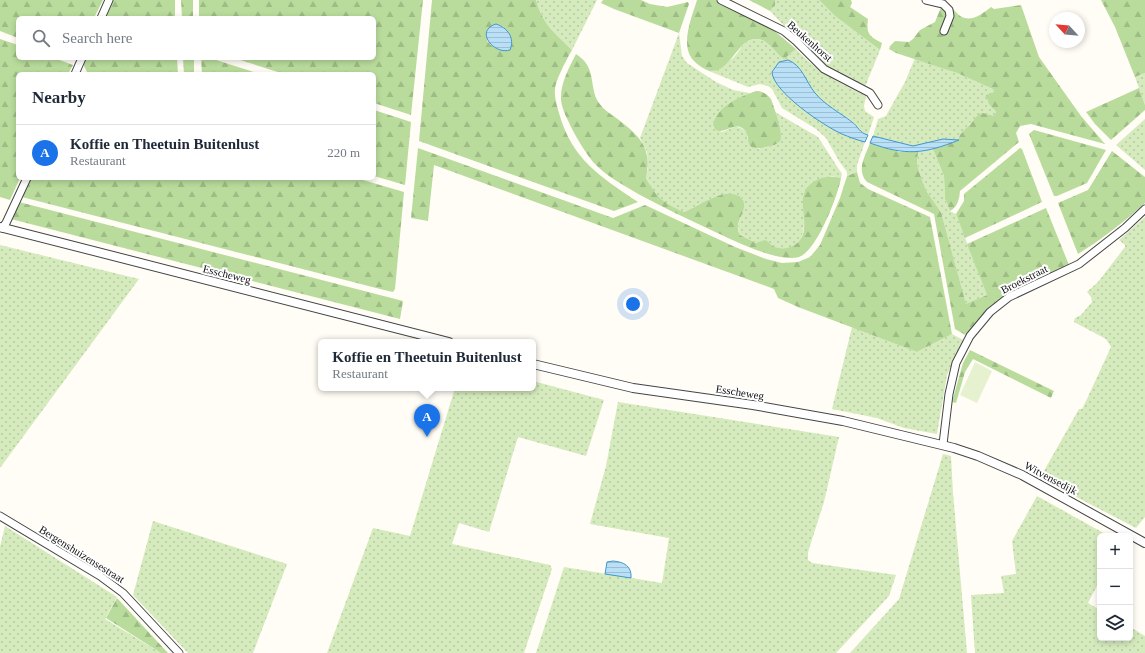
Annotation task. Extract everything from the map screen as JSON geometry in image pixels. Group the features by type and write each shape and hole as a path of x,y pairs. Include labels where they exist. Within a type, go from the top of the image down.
{"street":[{"path":"102,16 109,0"},
{"name":"Beukenhorst","path":"721,0 784,31 824,69 870,93 878,105"},
{"path":"926,0 943,4 949,10 950,16 944,30"},
{"path":"76,72 81,60"},
{"path":"1,227 6,223 26,180"},
{"name":"Broekstraat","path":"942,444 950,389 956,363 970,336 990,312 1009,297 1079,264 1145,209"},
{"name":"Esscheweg","path":"1,227 437,339"},
{"name":"Esscheweg","path":"536,365 628,386 821,416 942,444"},
{"name":"Witvensedijk","path":"942,444 978,456 1022,474 1145,543"},
{"path":"0,526 1,517"},
{"name":"Bergenshuizensestraat","path":"1,517 100,576 123,593 179,653"}],"green space":[{"path":"0,0 103,0 95,16 16,16 16,37 0,31"},
{"path":"112,0 175,0 175,16 105,16"},
{"path":"181,0 193,0 193,16 182,16"},
{"path":"199,0 423,0 411,115 376,104 376,72 278,72 240,60 376,60 376,16 199,16"},
{"path":"432,0 536,0 542,16 550,28 572,50 560,75 555,92 559,113 572,143 580,155 600,175 638,202 614,211 419,141","holes":["496,24 504,27 500,50 487,41"]},
{"path":"536,0 597,0 572,50 550,28 542,16"},
{"path":"603,0 641,0 650,4 667,7 688,2 689,4 679,33 614,9 601,3"},
{"path":"697,0 716,0 765,23 796,49 784,59 768,43 760,39 755,39 747,42 741,47 722,68 714,71 705,69 694,61 687,48 688,31"},
{"path":"749,0 775,0 775,5 770,11"},
{"path":"775,0 819,0 835,16 880,50 865,87 828,69 818,61 770,11 775,5"},
{"path":"819,0 851,0 852,3 850,7 868,19 869,34 882,43 880,50 835,16"},
{"path":"1101,0 1145,0 1145,73 1135,77 1115,27"},
{"path":"947,3 959,15 967,19 976,17 991,7 994,9 1021,5 1039,57 1081,116 1105,144 1031,124 1020,126 1016,133 1019,142 960,191 959,200 950,211 945,199 944,176 933,149 958,140 960,135 979,114 983,113 994,116 996,112 989,104 986,95 994,92 995,90 957,73 896,53 889,49 895,41 909,42 920,30 935,22 941,7"},
{"path":"679,33 682,56 687,63 716,82 733,90 750,93 731,103 713,125 714,128 722,132 734,127 743,129 747,132 747,138 758,149 775,145 779,142 775,112 818,137 842,174 841,178 831,176 804,192 803,232 801,239 789,248 781,249 769,243 756,243 740,235 738,225 744,207 742,198 724,195 714,197 684,212 664,203 652,189 646,177 648,169 647,152 640,138"},
{"path":"0,39 16,44 16,60 59,60 73,65 69,72 16,72 16,180 19,180 10,200 0,197"},
{"path":"757,39 767,42 784,59 796,49 820,71 866,96 864,106 865,111 874,117 868,135 860,132 853,122 826,104 815,94 841,133 865,142 857,165 857,172 847,176 847,172 826,138 816,129 782,108 772,89 768,86 760,84 748,87 704,69 714,70 733,58 745,43"},
{"path":"576,54 583,59 590,71 594,91 601,105 606,111 631,130 642,142 645,149 648,167 646,178 650,185 661,199 677,209 684,212 720,195 734,194 742,198 744,203 744,209 738,226 740,235 756,243 765,240 775,247 785,248 798,242 803,234 803,196 809,185 824,177 841,178 836,197 826,222 813,245 806,253 799,257 790,258 779,257 754,249 702,226 640,195 603,172 593,162 572,129 565,115 561,100 563,82"},
{"path":"915,58 957,73 995,90 993,109 996,112 994,117 983,113 970,123 958,140 943,139 913,146 873,136 878,119 886,116 905,82"},
{"path":"85,60 177,60 178,72 87,72 83,64"},
{"path":"183,60 194,60 194,72 184,72"},
{"path":"201,60 216,60 254,72 202,72"},
{"path":"1145,73 1145,105 1135,77"},
{"path":"1139,88 1145,105 1145,110 1111,140 1095,124 1086,112"},
{"path":"756,91 765,93 771,99 778,120 781,138 776,144 753,148 748,142 747,133 740,127 733,127 718,131 713,125 715,118 724,107 736,99"},
{"path":"376,111 411,122 405,185 376,177"},
{"path":"1145,119 1145,170 1116,145"},
{"path":"1034,130 1106,150 1087,183 1054,196 1029,134"},
{"path":"870,143 900,152 918,152 917,165 927,192 941,212 966,304 987,295 967,244 1046,208 1069,265 1005,297 967,336 955,329 934,214 867,182 862,173 862,163"},
{"path":"418,148 613,218 645,205 735,247 766,259 782,263 798,262 810,257 820,245 840,198 847,176 857,172 860,183 868,189 930,217 952,334 917,352 798,307 778,298 774,289 434,165 428,221 411,218"},
{"path":"1020,148 1022,149 1042,202 965,238 956,214 964,201 964,194"},
{"path":"933,149 944,176 945,199 950,211 956,214 987,295 966,305 941,212 927,192 917,165 918,152"},
{"path":"1112,151 1145,177 1145,203 1113,230 1078,254 1058,203 1088,190"},
{"path":"29,180 363,180 404,192 395,289 393,292 384,290 22,197"},
{"path":"19,202 403,301 400,319 11,219"},
{"path":"1145,217 1145,517 1136,528 1040,478 1079,409 1082,409 1111,347 1106,339 1074,322 1075,318 1081,315 1092,302 1091,297 1087,292 1098,282 1125,247 1125,245 1119,240"},
{"path":"0,245 139,279 0,468"},
{"path":"852,327 917,352 952,334 965,341 947,375 937,434 904,428 877,418 832,409"},
{"path":"970,350 1054,391 1051,398 973,359 965,372 956,403 952,402 963,363"},
{"path":"975,362 992,371 977,403 960,395"},
{"path":"536,382 604,400 586,456 518,437 489,532 459,523 452,544 550,565 552,569 524,653 327,653 373,528 410,536 454,391 536,391"},
{"path":"618,402 839,437 824,502 808,552 808,560 812,563 896,575 889,596 836,653 536,653 564,567 662,583 669,538 590,524 606,466"},
{"path":"943,454 951,456 967,653 850,653 899,599"},
{"path":"1037,496 1104,533 1097,533 1097,586 1088,603 1097,608 1097,641 1133,641 1133,629 1145,636 1145,653 975,653 971,595 1004,593 1001,576 1016,574 1012,541"},
{"path":"153,521 287,564 253,653 188,653 133,595"},
{"path":"5,526 117,597 105,619 161,653 0,653 0,547"},
{"path":"117,598 168,653 161,653 106,618"}],"water":[{"path":"496,24 504,28 509,34 512,41 510,50 504,51 498,49 489,42 487,32 490,27"},
{"path":"788,60 797,66 819,97 854,124 863,133 868,135 865,142 842,134 824,124 801,108 781,89 772,72 779,62"},
{"path":"873,136 913,146 943,139 959,140 925,151 915,152 894,150 870,143"},
{"path":"607,562 621,562 626,565 630,570 631,578 605,574"}],"place":[{"name":"Koffie en Theetuin Buitenlust","path":"427,437"}]}
